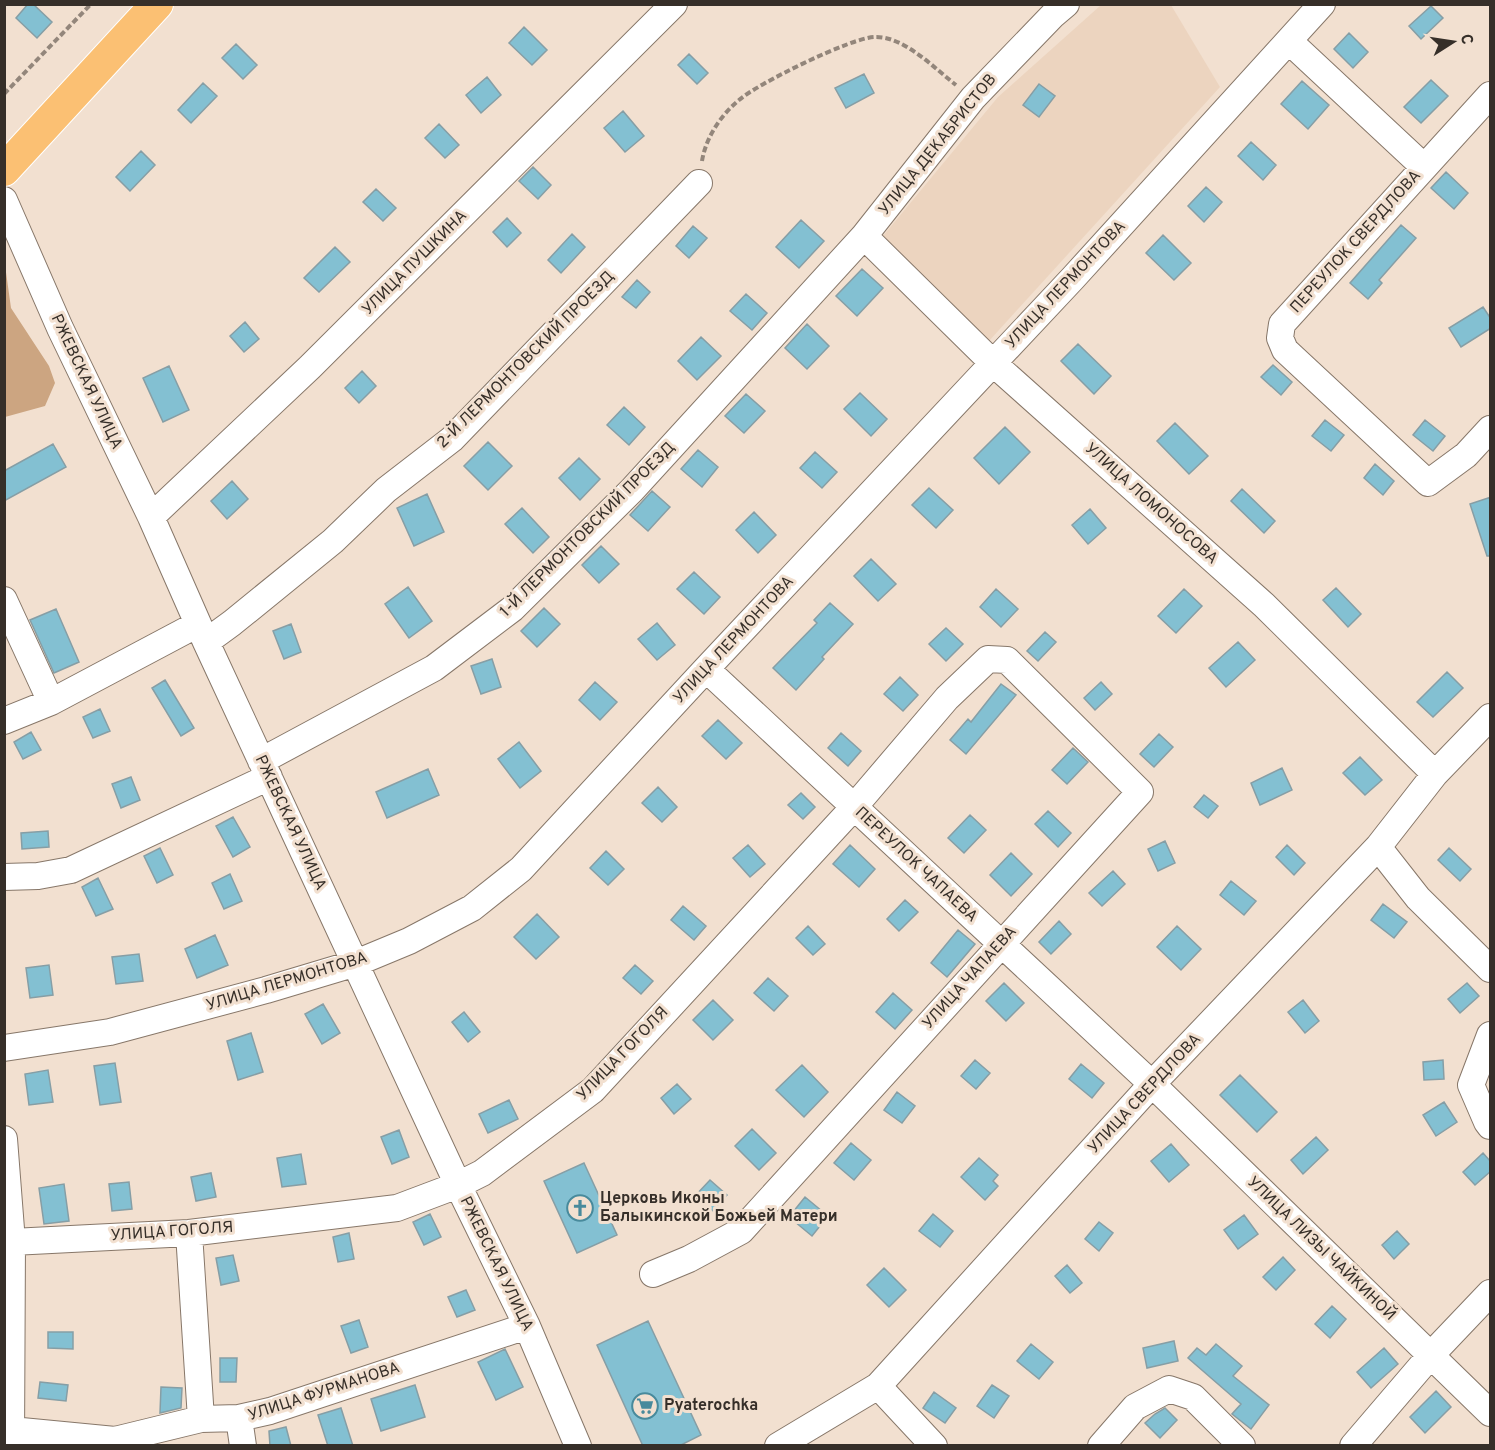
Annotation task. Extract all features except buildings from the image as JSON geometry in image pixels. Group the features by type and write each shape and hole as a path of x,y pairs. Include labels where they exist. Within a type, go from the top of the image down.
{"main road":[{"path":"4,170 157,4"}],"street":[{"name":"УЛИЦА ПУШКИНА","path":"151,517 310,367 674,4"},
{"name":"УЛИЦА ДЕКАБРИСТОВ","path":"864,236 973,98 1066,4"},
{"name":"УЛИЦА ЛЕРМОНТОВА","path":"4,1048 110,1032 266,990 356,963 409,941 472,909 521,869 994,364 1290,42 1322,4"},
{"path":"1290,42 1424,167"},
{"name":"ПЕРЕУЛОК СВЕРДЛОВА","path":"1491,95 1282,324 1280,338 1285,350 1428,483 1466,455 1491,429"},
{"name":"2-Й ЛЕРМОНТОВСКИЙ ПРОЕЗД","path":"4,721 202,633 232,623 333,542 386,490 452,439 699,183"},
{"name":"РЖЕВСКАЯ УЛИЦА","path":"4,200 60,328 151,517 265,769 526,1326 578,1446"},
{"name":"УЛИЦА ЛОМОНОСОВА","path":"864,236 994,364 1264,605 1435,774"},
{"name":"1-Й ЛЕРМОНТОВСКИЙ ПРОЕЗД","path":"4,877 38,876 71,870 265,769 434,668 512,609 632,490 864,236"},
{"path":"4,600 51,702"},
{"name":"УЛИЦА ГОГОЛЯ","path":"12,1242 189,1233 397,1208 458,1185 482,1173 593,1090 854,807 947,698 988,659 1007,660"},
{"name":"УЛИЦА ЧАПАЕВА","path":"653,1274 689,1259 741,1231 1140,792 1007,660"},
{"name":"ПЕРЕУЛОК ЧАПАЕВА","path":"706,669 1152,1084"},
{"name":"УЛИЦА СВЕРДЛОВА","path":"778,1446 878,1386 1152,1084 1378,847 1435,774 1491,717"},
{"path":"1378,847 1419,898 1491,969"},
{"path":"1491,1035 1471,1085 1486,1122 1491,1126"},
{"name":"УЛИЦА ЛИЗЫ ЧАЙКИНОЙ","path":"1152,1084 1491,1413"},
{"path":"4,1138 12,1242 11,1438"},
{"path":"189,1233 201,1419"},
{"path":"1353,1446 1430,1356 1491,1293"},
{"name":"УЛИЦА ФУРМАНОВА","path":"11,1438 115,1440 201,1419 239,1419 270,1411 526,1326"},
{"path":"878,1386 934,1446"},
{"path":"1101,1446 1135,1407 1169,1389 1193,1397 1242,1446"},
{"path":"239,1419 243,1446"}],"path":[{"path":"4,94 92,4"},
{"path":"699,183 702,158 713,128 740,99 844,44 875,37 901,42 973,98"}],"shaded area":[{"path":"1101,5 1171,5 1220,87 989,341 883,236 998,97"},
{"path":"5,265 11,308 49,366 55,383 45,406 5,417"}],"place":[{"name":"Церковь Иконы Балыкинской Божьей Матери","path":"580,1208"},
{"name":"Pyaterochka","path":"645,1406"}]}
